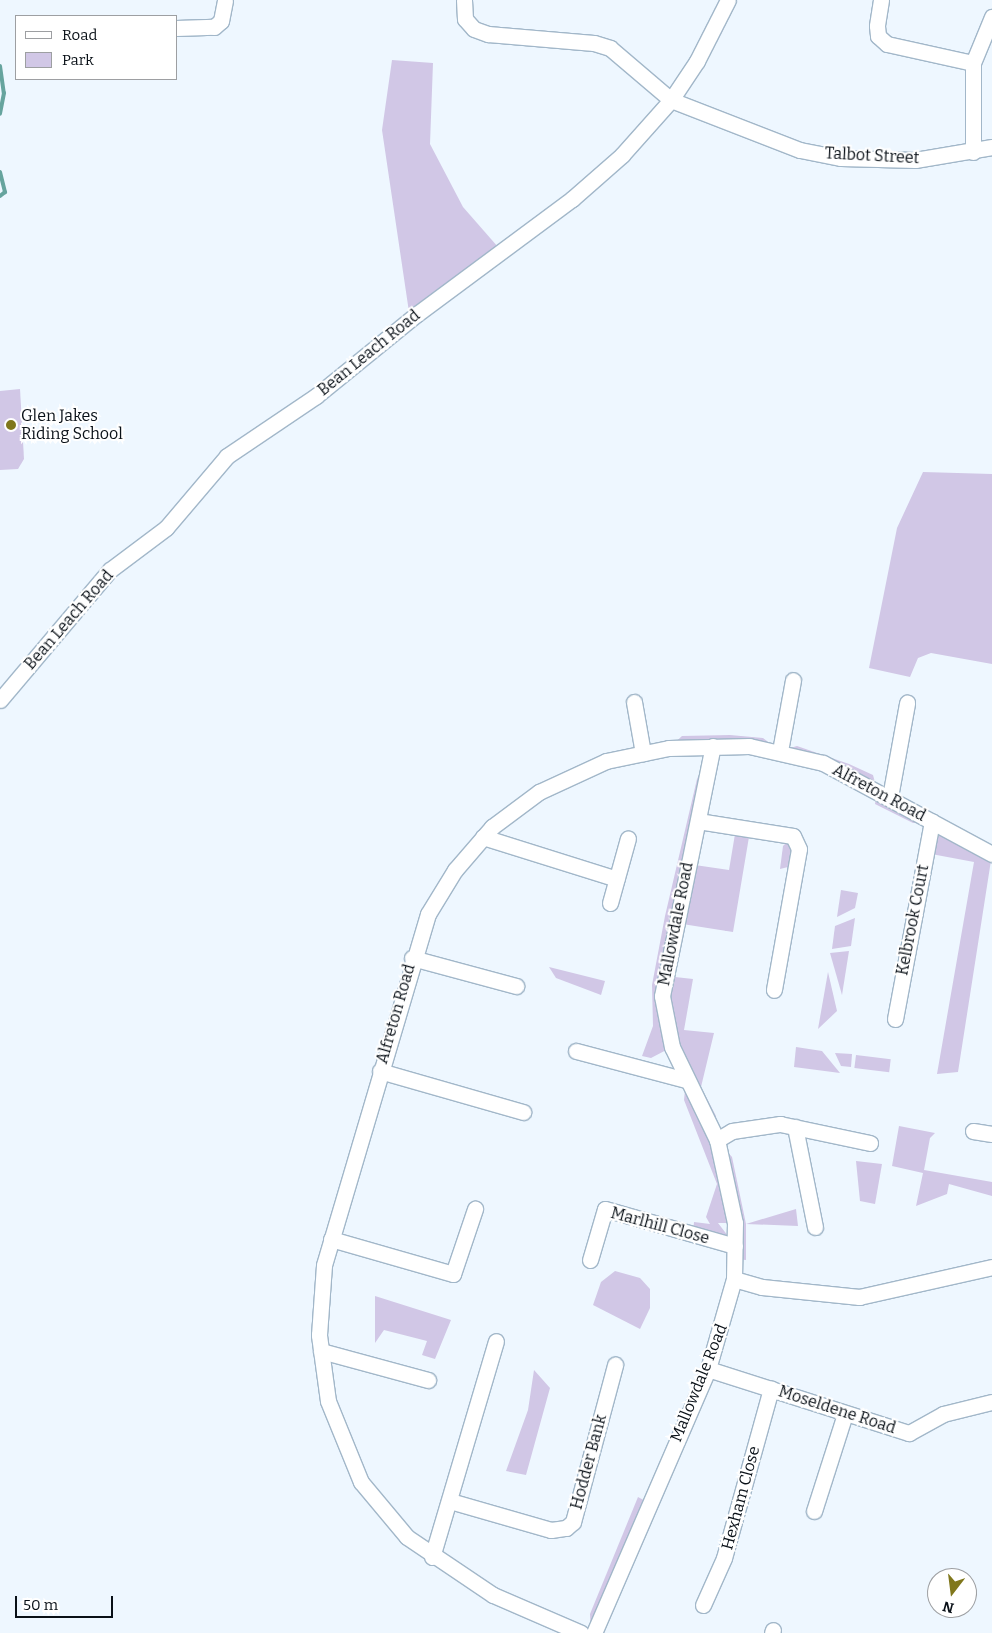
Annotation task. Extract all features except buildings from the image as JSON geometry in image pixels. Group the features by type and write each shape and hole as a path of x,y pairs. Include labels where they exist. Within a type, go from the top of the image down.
{"street":[{"path":"178,28 214,27 221,21 225,0"},
{"name":"Talbot Street","path":"464,0 465,19 474,29 488,34 594,43 610,48 671,100 767,139 841,158 915,160 973,152 992,147"},
{"name":"Bean Leach Road","path":"0,700 110,570 166,528 227,456 277,425 417,314 572,199 671,100 698,61 728,0"},
{"path":"881,0 877,26 878,36 887,44 973,63"},
{"path":"973,152 973,63 992,17"},
{"path":"780,751 794,680"},
{"path":"634,702 643,753"},
{"path":"890,797 907,702"},
{"name":"Alfreton Road","path":"581,1633 493,1595 432,1557 407,1537 362,1482 337,1432 321,1352 320,1292 331,1239 412,958 428,914 455,870 483,837 539,792 606,761 643,753 713,746 780,751 842,772 992,854"},
{"name":"Mallowdale Road","path":"594,1633 708,1369 734,1279 736,1246 728,1184 717,1140 686,1080 672,1047 662,996 713,746"},
{"path":"698,821 793,836 799,849 774,990"},
{"name":"Kelbrook Court","path":"895,1019 932,821"},
{"path":"483,837 617,879"},
{"path":"610,903 628,838"},
{"path":"412,958 516,986"},
{"path":"576,1051 686,1080"},
{"path":"380,1071 523,1112"},
{"path":"717,1140 753,1127 795,1127 870,1143"},
{"path":"795,1127 815,1227"},
{"path":"973,1131 992,1134"},
{"path":"331,1239 454,1274 475,1209"},
{"name":"Marlhill Close","path":"590,1260 605,1209 736,1246"},
{"path":"734,1279 787,1290 859,1297 992,1267"},
{"path":"432,1557 496,1340"},
{"path":"321,1352 428,1380"},
{"name":"Hodder Bank","path":"450,1501 551,1530 566,1528 573,1522 615,1365"},
{"name":"Moseldene Road","path":"708,1369 909,1433 943,1414 992,1402"},
{"name":"Hexham Close","path":"703,1605 724,1558 771,1388"},
{"path":"814,1511 845,1414"}],"green space":[{"path":"392,60 433,63 430,144 463,207 498,247 409,312 382,130"},
{"name":"Glen Jakes Riding School","path":"20,389 24,459 18,469 0,470 0,391"},
{"path":"923,472 992,474 992,664 931,653 918,658 910,677 869,668 897,528"},
{"path":"730,735 763,738 780,751 797,746 849,764 873,775 877,790 843,772 714,746 688,864 729,870 736,828 750,831 733,932 676,923 666,976 693,979 684,1030 714,1033 701,1087 716,1116 717,1140 732,1157 746,1224 746,1260 735,1259 735,1246 693,1234 694,1222 710,1224 706,1217 717,1184 684,1100 686,1080 672,1047 651,1058 642,1056 653,1026 652,985 665,916 697,779 713,746 669,748 682,736","holes":["718,1223 735,1223 735,1245"]},
{"path":"877,790 992,854 958,1072 937,1074 974,862 926,853 932,822 913,823 875,804"},
{"path":"793,836 796,865 780,869 783,846"},
{"path":"841,890 858,893 855,908 837,917"},
{"path":"855,918 851,946 832,949 835,926"},
{"path":"849,951 842,995 830,953"},
{"path":"549,967 605,981 601,995 556,978"},
{"path":"828,972 837,1011 818,1029"},
{"path":"796,1047 822,1051 840,1073 794,1067"},
{"path":"835,1053 852,1054 851,1067 841,1066"},
{"path":"856,1055 891,1059 889,1072 854,1068"},
{"path":"899,1126 935,1133 930,1138 924,1170 992,1182 992,1196 949,1184 947,1194 916,1206 923,1173 892,1166"},
{"path":"856,1161 882,1164 875,1204 860,1201"},
{"path":"796,1209 798,1226 746,1224"},
{"path":"615,1271 640,1278 650,1289 650,1308 640,1329 593,1305 601,1282"},
{"path":"375,1296 451,1320 435,1359 422,1355 427,1341 384,1330 375,1343"},
{"path":"534,1370 550,1388 526,1475 506,1471 528,1410"},
{"path":"638,1497 649,1503 591,1633 590,1614"}],"waterway":[{"path":"0,66 4,93 0,114"},
{"path":"0,172 5,192 0,196"}],"place":[{"name":"Glen Jakes Riding School","path":"11,425"}]}
